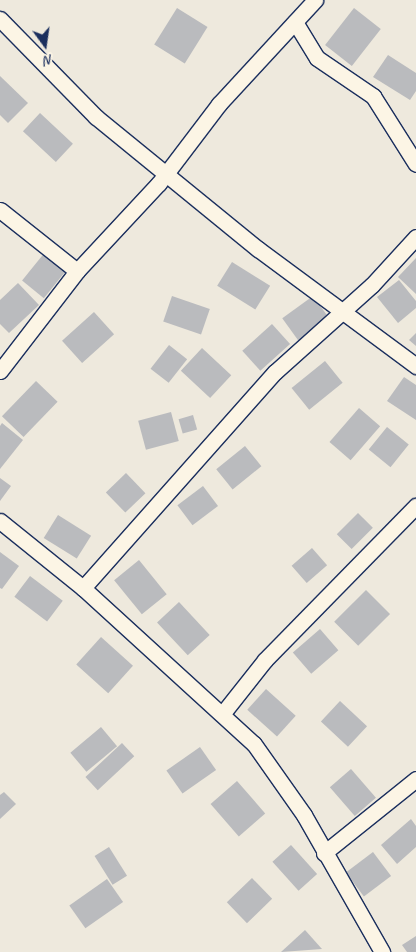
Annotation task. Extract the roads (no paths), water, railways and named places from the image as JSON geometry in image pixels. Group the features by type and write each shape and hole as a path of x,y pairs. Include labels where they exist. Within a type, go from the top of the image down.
{"street":[{"path":"0,371 77,271 167,173 219,104 315,0"},
{"path":"0,19 96,117 258,248 416,366"},
{"path":"295,22 317,58 373,96 416,164"},
{"path":"0,210 77,271"},
{"path":"84,588 275,372 344,311 416,237"},
{"path":"223,713 265,660 415,508"},
{"path":"0,522 84,588 223,713 282,780 382,952"},
{"path":"324,852 416,779"}]}
